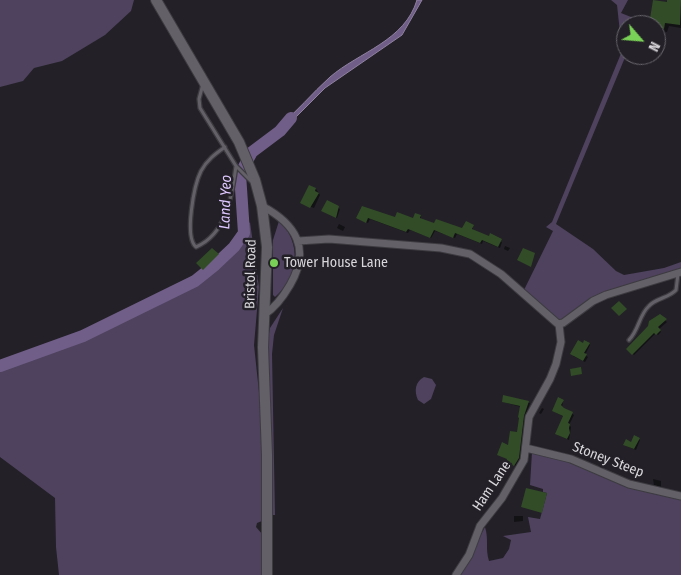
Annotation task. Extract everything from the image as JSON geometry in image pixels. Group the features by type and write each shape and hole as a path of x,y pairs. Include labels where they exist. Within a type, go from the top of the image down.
{"main road":[{"name":"Bristol Road","path":"156,0 245,155 256,183 262,206 267,247 265,314 267,575"}],"street":[{"path":"262,206 282,218 294,232 298,241 300,258 295,275 275,307 265,314"},
{"path":"298,241 329,239 441,248 470,254 502,274 552,320 559,324 606,295 680,273"},
{"name":"Ham Lane","path":"456,575 469,555 483,522 516,476 524,460 529,416 550,379 556,364 561,342 559,324"},
{"name":"Stoney Steep","path":"526,448 571,459 629,484 681,496"}],"lane":[{"path":"203,84 199,99 200,108 236,166 256,183"},
{"path":"225,146 210,157 200,172 193,194 191,240 196,247 224,220 233,187 236,166"},
{"path":"629,340 637,331 644,312 649,305 676,290 680,273"}],"shaded area":[{"path":"0,0 134,0 131,11 105,35 62,61 34,68 23,81 0,87"},
{"path":"417,0 422,0 402,35 325,88 281,132 278,127 330,77 392,36 411,14"},
{"path":"611,0 628,0 621,13 626,15 618,15 617,5"},
{"path":"616,65 622,65 556,224 593,249 616,271 624,275 664,268 681,262 681,269 601,293 560,322 524,290 553,231 546,227 552,222"},
{"path":"279,221 291,239 295,259 289,280 275,297 273,295 273,240"},
{"path":"250,222 259,287 254,345 261,411 264,477 262,521 257,523 256,527 263,535 262,575 59,575 56,547 55,498 0,457 0,369 80,340 123,319 142,305 188,286 232,248"},
{"path":"283,308 274,335 272,354 275,515 273,515 268,339 270,328"},
{"path":"424,377 432,379 436,385 431,399 424,404 418,400 416,390 417,384"},
{"path":"532,452 557,457 681,499 681,575 460,575 485,527 489,561 503,558 509,549 511,540 503,536 531,532 528,517 540,519 547,493 543,492 543,489 530,485"}],"building":[{"path":"653,0 667,2 667,0 681,0 680,25 666,23 666,15 651,15"},
{"path":"309,185 316,188 315,191 319,193 310,208 300,203"},
{"path":"327,200 339,206 336,218 321,211"},
{"path":"362,206 395,217 397,212 413,218 415,213 421,215 420,218 434,223 436,219 462,228 466,221 474,225 472,229 489,236 490,233 502,239 498,247 482,240 480,243 455,233 453,238 434,230 430,238 408,229 406,232 368,218 366,223 356,218"},
{"path":"212,248 219,254 203,270 196,263"},
{"path":"523,248 535,253 531,267 517,260"},
{"path":"619,301 627,309 619,316 611,308"},
{"path":"660,314 667,319 658,327 661,330 656,335 654,333 632,355 626,349 648,326 649,321"},
{"path":"578,340 583,343 584,340 590,343 584,353 587,354 583,361 570,354"},
{"path":"581,367 582,374 571,376 570,369"},
{"path":"503,395 529,401 524,416 519,458 514,466 506,462 507,459 497,455 502,442 508,445 510,431 517,432 520,406 502,402"},
{"path":"558,397 564,400 561,405 564,408 573,412 568,423 570,424 570,433 567,439 555,434 563,416 552,411"},
{"path":"634,435 640,438 634,449 623,445 626,439 631,442"},
{"path":"526,488 547,493 542,513 521,507"}],"waterway":[{"name":"Land Yeo","path":"0,366 83,336 195,281 215,265 234,247 244,233 240,174 252,152 280,131 291,118"}],"place":[{"name":"Tower House Lane","path":"274,263"}]}
